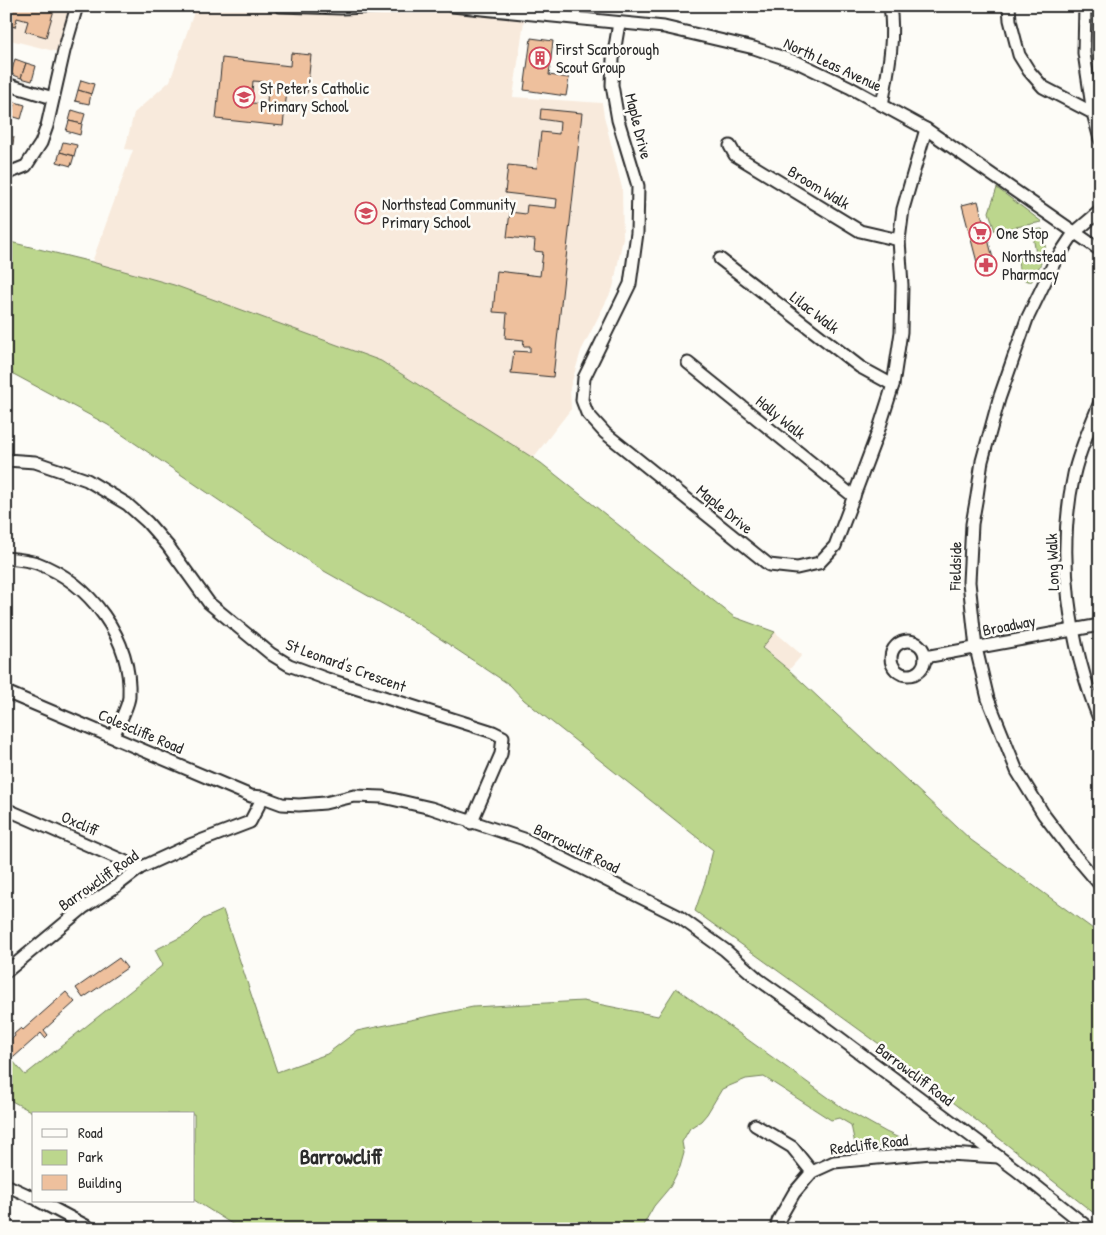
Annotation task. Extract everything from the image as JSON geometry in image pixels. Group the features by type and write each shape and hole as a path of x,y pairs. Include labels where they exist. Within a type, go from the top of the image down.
{"street":[{"path":"6,174 26,166 42,143 77,6"},
{"path":"280,6 301,8 395,6"},
{"name":"North Leas Avenue","path":"452,6 664,28 754,48 799,63 926,129 1100,250"},
{"path":"882,105 891,57 892,24 890,6"},
{"path":"1009,6 1010,20 1019,55 1029,70 1043,87 1093,113"},
{"path":"1086,6 1084,53 1093,113 1100,138"},
{"name":"Maple Drive","path":"618,23 612,85 618,120 638,186 637,233 630,284 584,378 582,400 587,413 604,432 769,565 797,568 819,563 835,546 854,497 893,385 901,332 902,285 899,240 903,208 926,129"},
{"path":"6,84 54,98"},
{"name":"Broom Walk","path":"730,146 735,155 860,231 899,240"},
{"name":"Fieldside","path":"1100,212 1074,233 1054,263 1027,319 999,399 982,461 972,524 969,582 976,648 988,699 1017,771 1044,815 1100,885"},
{"name":"Lilac Walk","path":"720,259 860,367 893,385"},
{"name":"Holly Walk","path":"688,362 854,497"},
{"name":"Long Walk","path":"1100,402 1074,473 1066,529 1066,577 1074,630 1088,692 1100,721"},
{"name":"St Leonard's Crescent","path":"6,460 35,462 86,480 127,504 147,522 168,546 209,603 271,654 289,665 493,732 503,737 501,754 471,823"},
{"path":"6,558 36,563 73,582 96,604 116,635 127,665 129,699 113,736"},
{"name":"Broadway","path":"925,657 1100,625"},
{"name":"Colescliffe Road","path":"6,692 251,796 263,797"},
{"name":"Barrowcliff Road","path":"6,972 83,908 140,868 190,845 250,822 263,797 282,804 299,805 325,803 354,796 383,797 430,808 524,839 678,916 725,950 758,979 817,1020 1000,1157 1090,1229"},
{"name":"Oxcliff","path":"6,809 140,868"},
{"path":"755,1125 792,1147 812,1172"},
{"name":"Redcliffe Road","path":"776,1229 778,1221 794,1193 812,1172 834,1162 932,1153 1000,1157"},
{"path":"6,1185 32,1197"},
{"path":"41,1202 92,1229"}],"shaded area":[{"path":"6,6 69,6 58,52 6,39"},
{"name":"Northstead Community Primary School","path":"193,6 452,6 525,14 513,97 602,103 622,188 623,238 613,288 581,351 570,388 571,409 533,458 381,361 92,262 133,150 125,149 134,113 170,81 193,15"},
{"path":"775,632 802,655 789,670 762,647"}],"green space":[{"path":"997,188 1042,222 995,231 989,212"},
{"path":"1042,229 1045,244 1044,256 1032,281 1027,281 1020,274 1018,259 1021,256 1036,254 1032,230"},
{"path":"6,241 174,285 381,361 541,463 734,617 775,632 762,648 789,670 971,840 1100,934 1100,1218 882,1046 695,911 713,850 524,700 510,685 418,624 317,567 108,425 6,370"},
{"path":"223,910 277,1072 327,1054 357,1031 473,1007 583,1001 658,1016 676,988 843,1108 912,1144 856,1149 851,1125 839,1118 831,1120 764,1077 746,1079 722,1089 707,1114 701,1121 690,1128 682,1142 684,1153 680,1167 670,1187 654,1206 641,1229 240,1229 195,1201 195,1112 32,1112 6,1098 6,1053 25,1075 163,965 155,950 189,933 203,919"}],"building":[{"path":"6,6 39,6 54,10 46,37 25,31 28,21 17,18 15,27 6,25"},
{"name":"First Scarborough Scout Group","path":"531,38 553,41 549,75 569,78 566,96 524,90"},
{"path":"291,53 311,55 307,93 287,91 283,126 216,119 222,58 290,66","holes":["253,81 268,82 267,104 251,103"]},
{"path":"15,59 26,63 21,78 11,74"},
{"path":"26,63 36,66 32,81 21,78"},
{"path":"81,80 94,84 91,94 78,90"},
{"path":"78,90 91,94 89,104 75,101"},
{"path":"6,100 15,102 11,116 6,115"},
{"path":"15,102 25,105 21,119 11,116"},
{"path":"541,109 582,113 553,377 511,373 514,351 530,352 530,346 523,346 524,340 505,338 507,313 493,312 497,271 540,276 543,252 534,251 535,240 507,237 510,212 526,214 527,205 556,208 557,199 505,193 508,165 537,168 541,132 559,134 560,122 540,119"},
{"path":"72,110 85,114 82,124 69,121"},
{"path":"69,121 82,124 80,135 66,131"},
{"path":"6,136 14,137 12,150 6,150"},
{"path":"63,142 77,145 74,156 60,152"},
{"path":"60,152 74,156 71,166 57,162"},
{"path":"978,201 995,266 979,270 962,205"},
{"path":"119,958 127,968 83,998 76,988"},
{"path":"66,992 75,1002 44,1030 48,1035 45,1038 41,1033 14,1057 6,1048 6,1044 15,1036 14,1034 21,1028 23,1030"}],"place":[{"name":"First Scarborough Scout Group","path":"540,58"},
{"name":"St Peter's Catholic Primary School","path":"244,97"},
{"name":"Northstead Community Primary School","path":"366,213"},
{"name":"One Stop","path":"980,233"},
{"name":"Northstead Pharmacy","path":"986,265"}],"district":[{"name":"Barrowcliff","path":"341,1157"}]}
